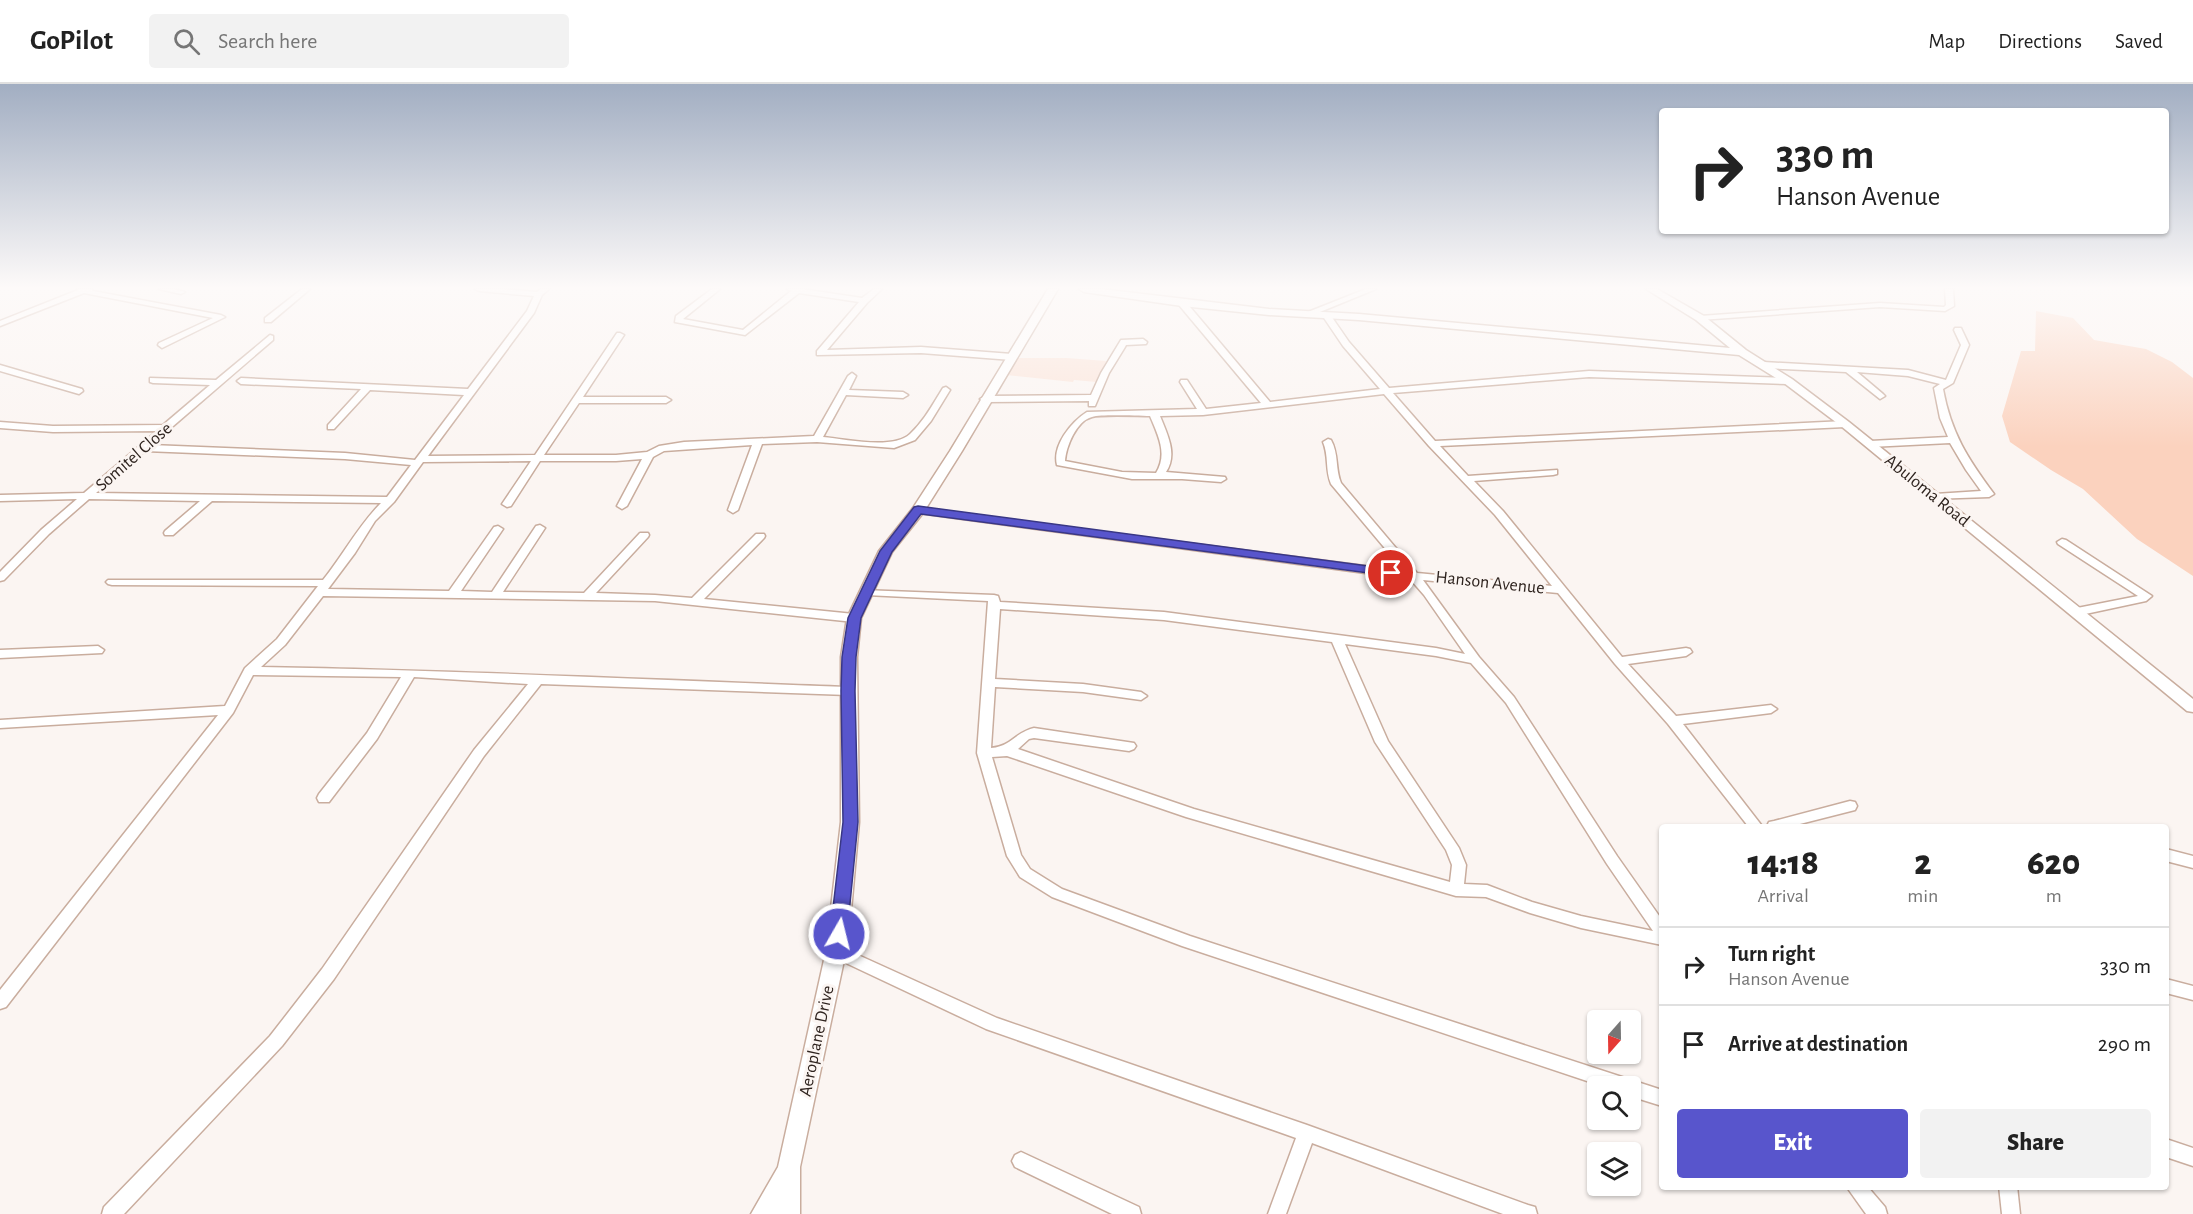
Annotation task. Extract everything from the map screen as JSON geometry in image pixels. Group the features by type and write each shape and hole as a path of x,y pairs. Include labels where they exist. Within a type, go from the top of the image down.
{"street":[{"path":"162,345 169,342"},
{"name":"Somitel Close","path":"0,578 32,543 266,342"},
{"path":"0,1002 229,710 249,671 281,642 351,551 371,519 390,500 507,342"},
{"path":"507,504 616,342"},
{"path":"830,342 820,353 921,350 1012,357"},
{"name":"Aeroplane Drive","path":"789,1167 836,951 850,822 848,691 854,618 886,551 918,510 1021,342"},
{"path":"1090,414 1093,398 1124,342 1143,342"},
{"path":"1215,342 1268,405"},
{"path":"1344,342 1389,391 1432,444 1498,513 1618,661 1673,720 1753,824"},
{"path":"1627,342 1742,352"},
{"name":"Abuloma Road","path":"1729,342 1788,381 1845,424 2193,706"},
{"path":"1935,497 1989,494 1960,456 1942,412 1938,388 1949,383 1965,345 1963,342"},
{"path":"1764,365 1908,373 1949,383"},
{"path":"0,368 79,390"},
{"path":"1848,369 1880,396"},
{"path":"1221,479 1187,474 1141,476 1059,463 1060,453 1083,417 1090,414 1203,412 1389,391 1589,374 1788,381"},
{"path":"817,439 852,376"},
{"path":"153,380 219,383"},
{"path":"241,381 468,392"},
{"path":"1184,382 1203,412"},
{"path":"331,427 369,386"},
{"path":"144,448 418,461 616,458 650,455 662,448 684,445 817,439 891,446 912,438 928,419 946,390"},
{"path":"843,392 903,395"},
{"path":"985,399 1093,398"},
{"path":"577,400 666,400"},
{"path":"1154,412 1168,450 1167,466 1159,475"},
{"path":"1432,444 1845,424"},
{"path":"0,425 53,429 168,428"},
{"path":"1870,444 1953,440"},
{"path":"733,510 758,442"},
{"path":"1328,442 1332,449 1332,475 1336,484 1414,576 1475,660 1509,700 1612,860 1659,928"},
{"path":"622,506 650,455"},
{"path":"1465,479 1553,472"},
{"path":"0,498 89,496 390,500"},
{"path":"169,533 209,498"},
{"name":"Hanson Avenue","path":"918,510 1414,576 1562,590"},
{"path":"495,595 540,528"},
{"path":"453,594 498,529"},
{"path":"587,597 644,535"},
{"path":"694,603 760,536"},
{"path":"2062,542 2146,596 2106,608 2076,612"},
{"path":"112,582 453,594 655,598 854,618"},
{"path":"866,592 994,598 984,753 1014,856 1025,873 1057,893 1198,945 1596,1076"},
{"path":"994,605 1164,616 1436,652 1475,660"},
{"path":"1337,639 1382,742 1452,848 1459,864 1456,890"},
{"path":"0,654 98,650"},
{"path":"1618,661 1686,652"},
{"path":"249,671 410,673 848,691"},
{"path":"324,798 372,736 410,673"},
{"path":"111,1214 276,1041 367,919 479,753 538,680"},
{"path":"988,683 1083,688 1141,696"},
{"path":"0,724 229,710"},
{"path":"1673,720 1771,710"},
{"path":"1008,750 1025,735 1034,733 1129,746"},
{"path":"984,753 1008,750 1191,813 1456,890 1487,891 1530,907 1659,938"},
{"path":"1782,824 1850,806"},
{"path":"2169,856 2193,862"},
{"path":"836,951 992,1024 1308,1133 1528,1214"},
{"path":"2169,987 2193,993"},
{"path":"1641,1091 1659,1097"},
{"path":"1277,1214 1308,1133"},
{"path":"2169,1149 2193,1157"},
{"path":"1021,1161 1132,1214"},
{"path":"763,1214 789,1167"},
{"path":"788,1214 789,1167"},
{"path":"1858,1190 1878,1214"},
{"path":"2008,1190 2011,1214"}],"shaded area":[{"path":"2035,342 2104,342 2146,349 2172,362 2193,378 2193,576 2137,539 2083,489 2010,442 2002,416 2021,351 2035,351"},
{"path":"1014,358 1106,361 1097,382 1074,380 1073,382 1006,375"}],"route":[{"path":"839,934 850,822 848,691 854,618 886,551 918,510 1391,573"}]}
